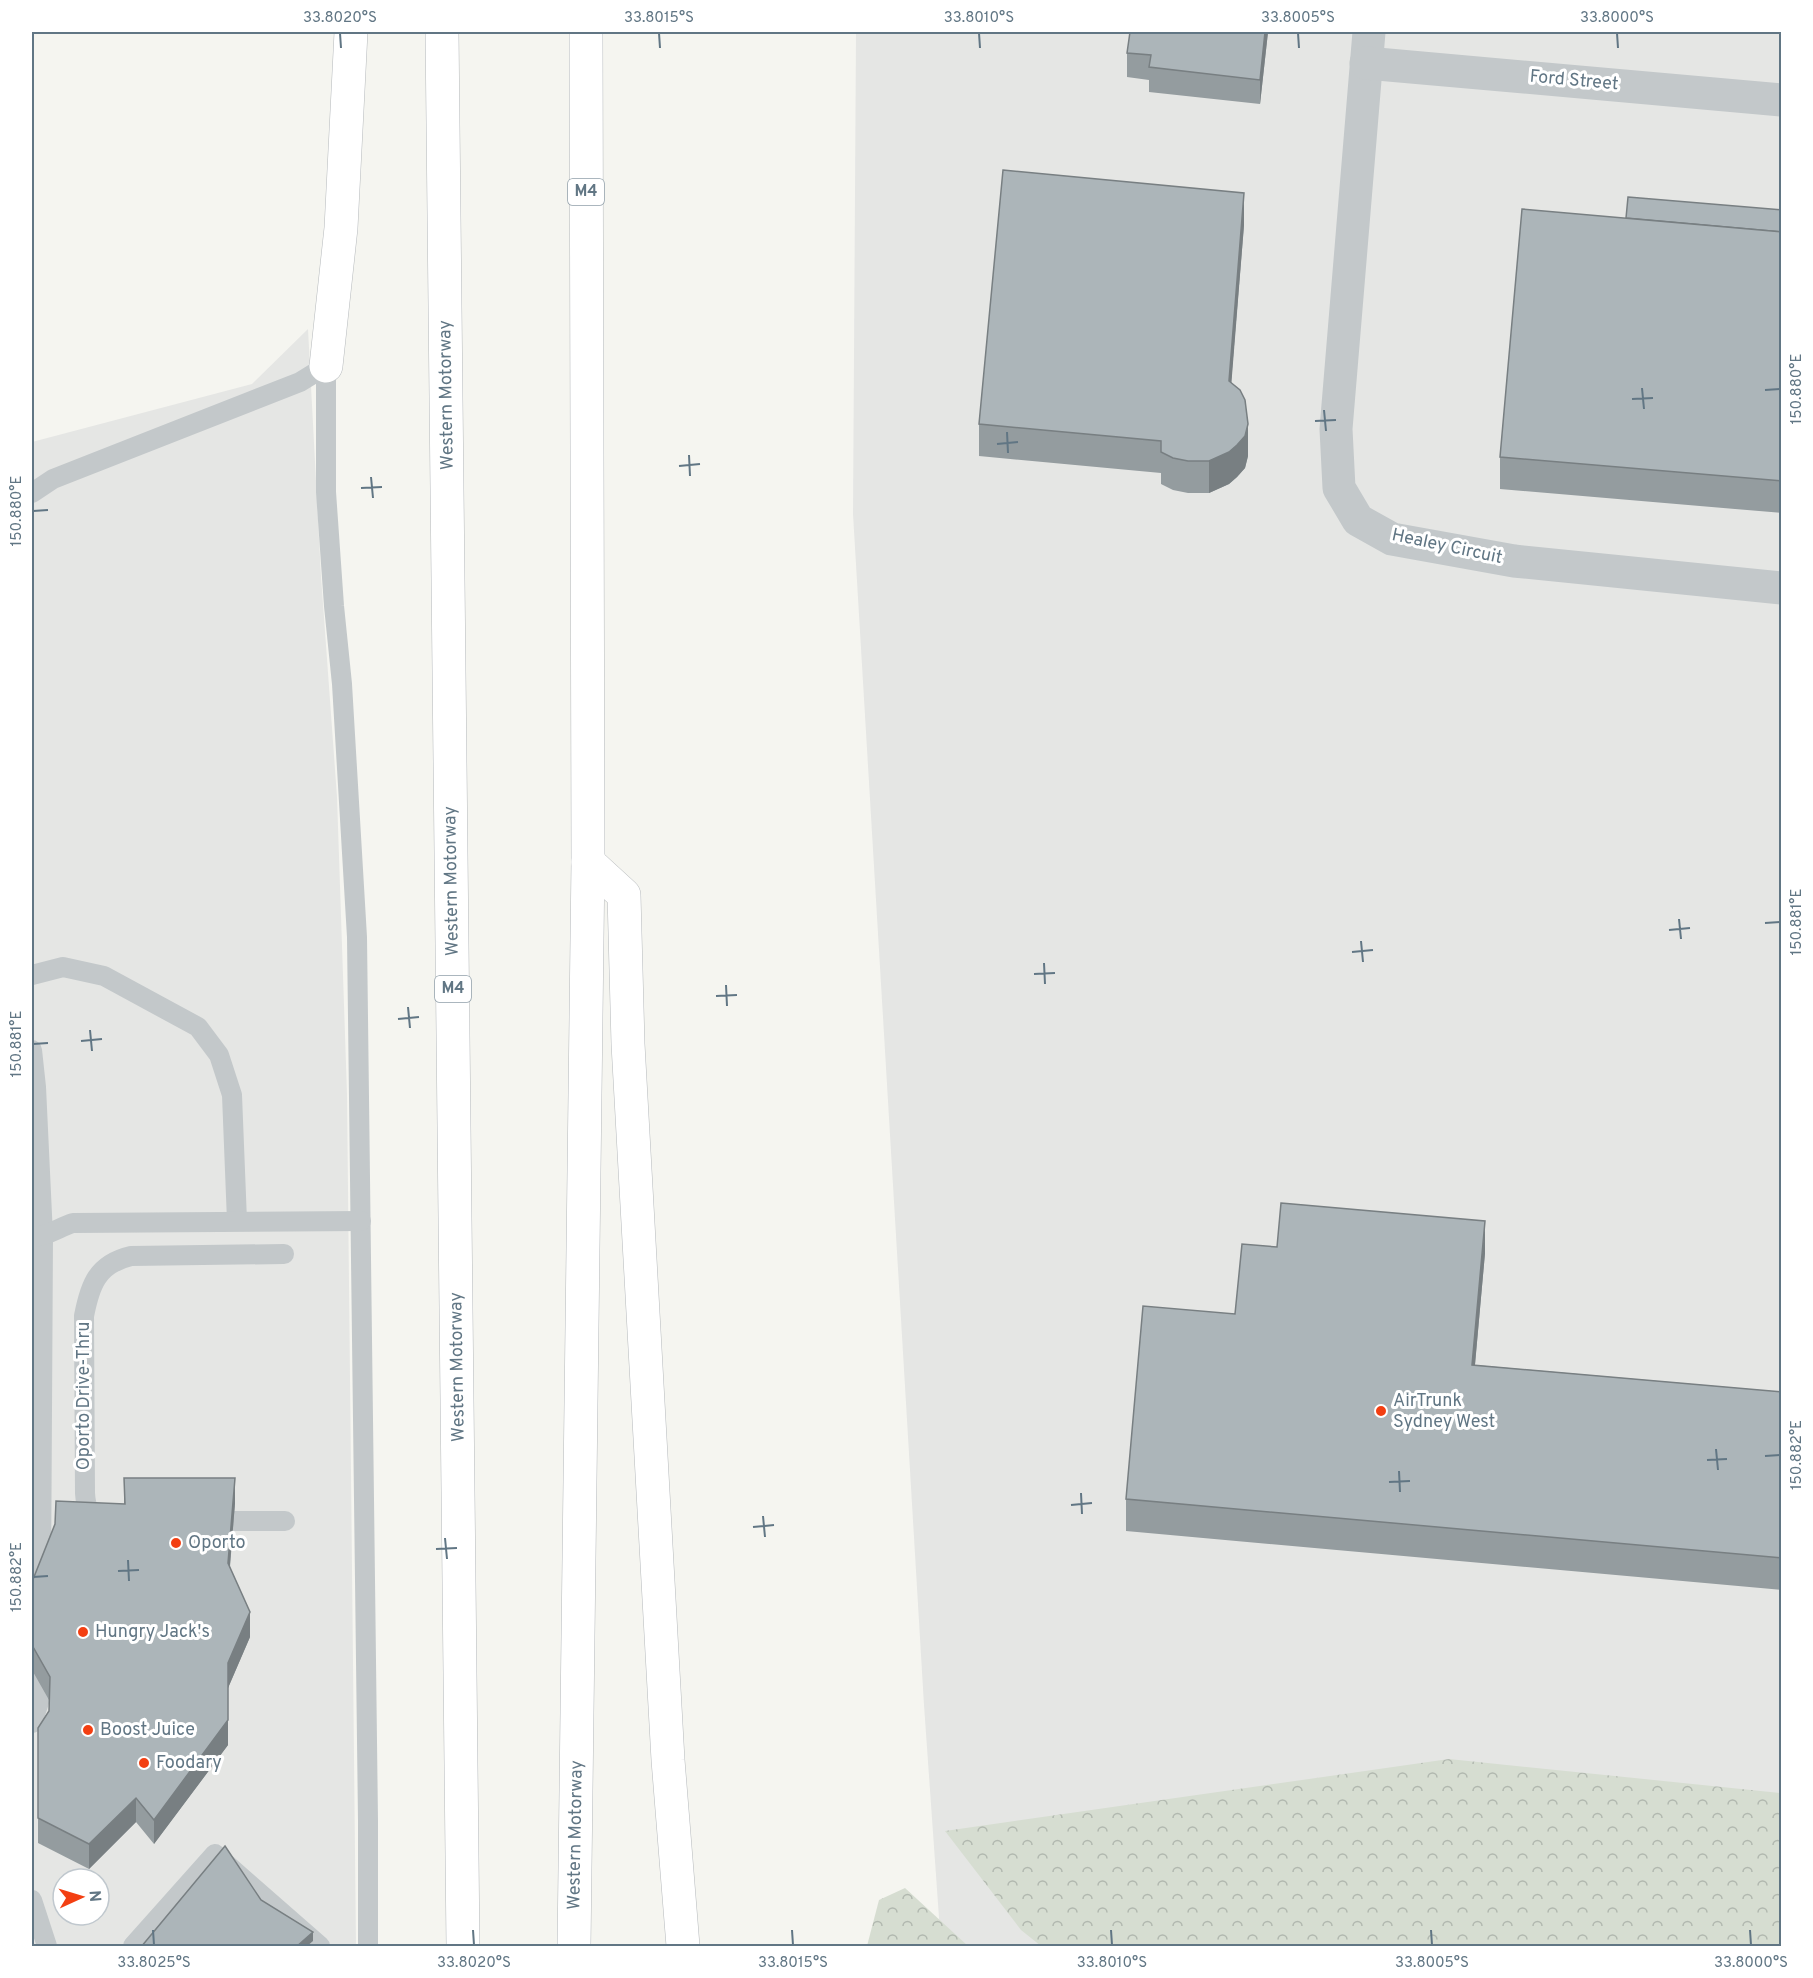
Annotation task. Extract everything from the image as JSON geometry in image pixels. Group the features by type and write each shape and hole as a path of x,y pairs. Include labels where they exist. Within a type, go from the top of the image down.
{"highway":[{"path":"326,366 341,228 351,32"},
{"name":"Western Motorway","path":"442,32 464,1947"},
{"name":"Western Motorway","path":"574,1947 588,862 586,32"},
{"path":"588,862 624,895 628,1044 668,1760 683,1947"}],"street":[{"name":"Ford Street","path":"1368,47 1782,100"},
{"name":"Healey Circuit","path":"1368,47 1336,429 1339,488 1358,520 1392,539 1514,561 1782,588"}],"lane":[{"path":"32,493 53,479 300,382 326,366"},
{"path":"326,366 326,492 342,684 357,937 368,1947"},
{"path":"32,975 63,967 104,976 198,1027 219,1055 232,1095 237,1221"},
{"path":"32,1050 36,1087 41,1604"},
{"path":"37,1237 73,1223 361,1221"},
{"name":"Oporto Drive-Thru","path":"124,1520 101,1520 90,1514 85,1505 84,1316 88,1292 97,1277 106,1266 116,1260 131,1256 284,1254"},
{"path":"193,1521 285,1521"},
{"path":"32,1723 40,1699 40,1640"},
{"path":"133,1947 214,1854 320,1947"},
{"path":"32,1900 47,1947"}],"shaded area":[{"path":"856,32 1781,32 1781,1946 941,1946 924,1705 853,514"},
{"path":"308,329 321,576 337,797 347,1094 356,1946 32,1946 32,442 252,384"}],"green space":[{"path":"1449,1759 1781,1793 1781,1946 1041,1946 1021,1930 945,1831"},
{"path":"905,1888 968,1946 867,1946 879,1900"}],"building":[{"path":"1130,32 1265,32 1260,80 1149,67 1151,55 1127,53"},
{"path":"1003,170 1244,193 1229,381 1240,390 1245,400 1248,424 1245,436 1229,452 1209,461 1188,461 1173,458 1161,452 1161,441 979,424"},
{"path":"1628,197 1782,210 1782,232 1626,218"},
{"path":"1522,209 1782,232 1782,481 1500,457"},
{"name":"AirTrunk Sydney West","path":"1281,1203 1485,1221 1472,1365 1782,1392 1782,1558 1126,1499 1143,1306 1235,1314 1242,1244 1277,1247"},
{"path":"124,1478 235,1478 228,1563 250,1612 228,1663 228,1720 154,1820 136,1798 89,1844 38,1818 38,1728 49,1711 50,1677 32,1645 32,1582 55,1524 56,1501 125,1504"},
{"path":"225,1846 261,1900 313,1932 296,1947 141,1947"}],"place":[{"name":"AirTrunk Sydney West","path":"1381,1411"},
{"name":"Oporto","path":"176,1543"},
{"name":"Hungry Jack's","path":"83,1632"},
{"name":"Boost Juice","path":"88,1730"},
{"name":"Foodary","path":"144,1763"}]}
